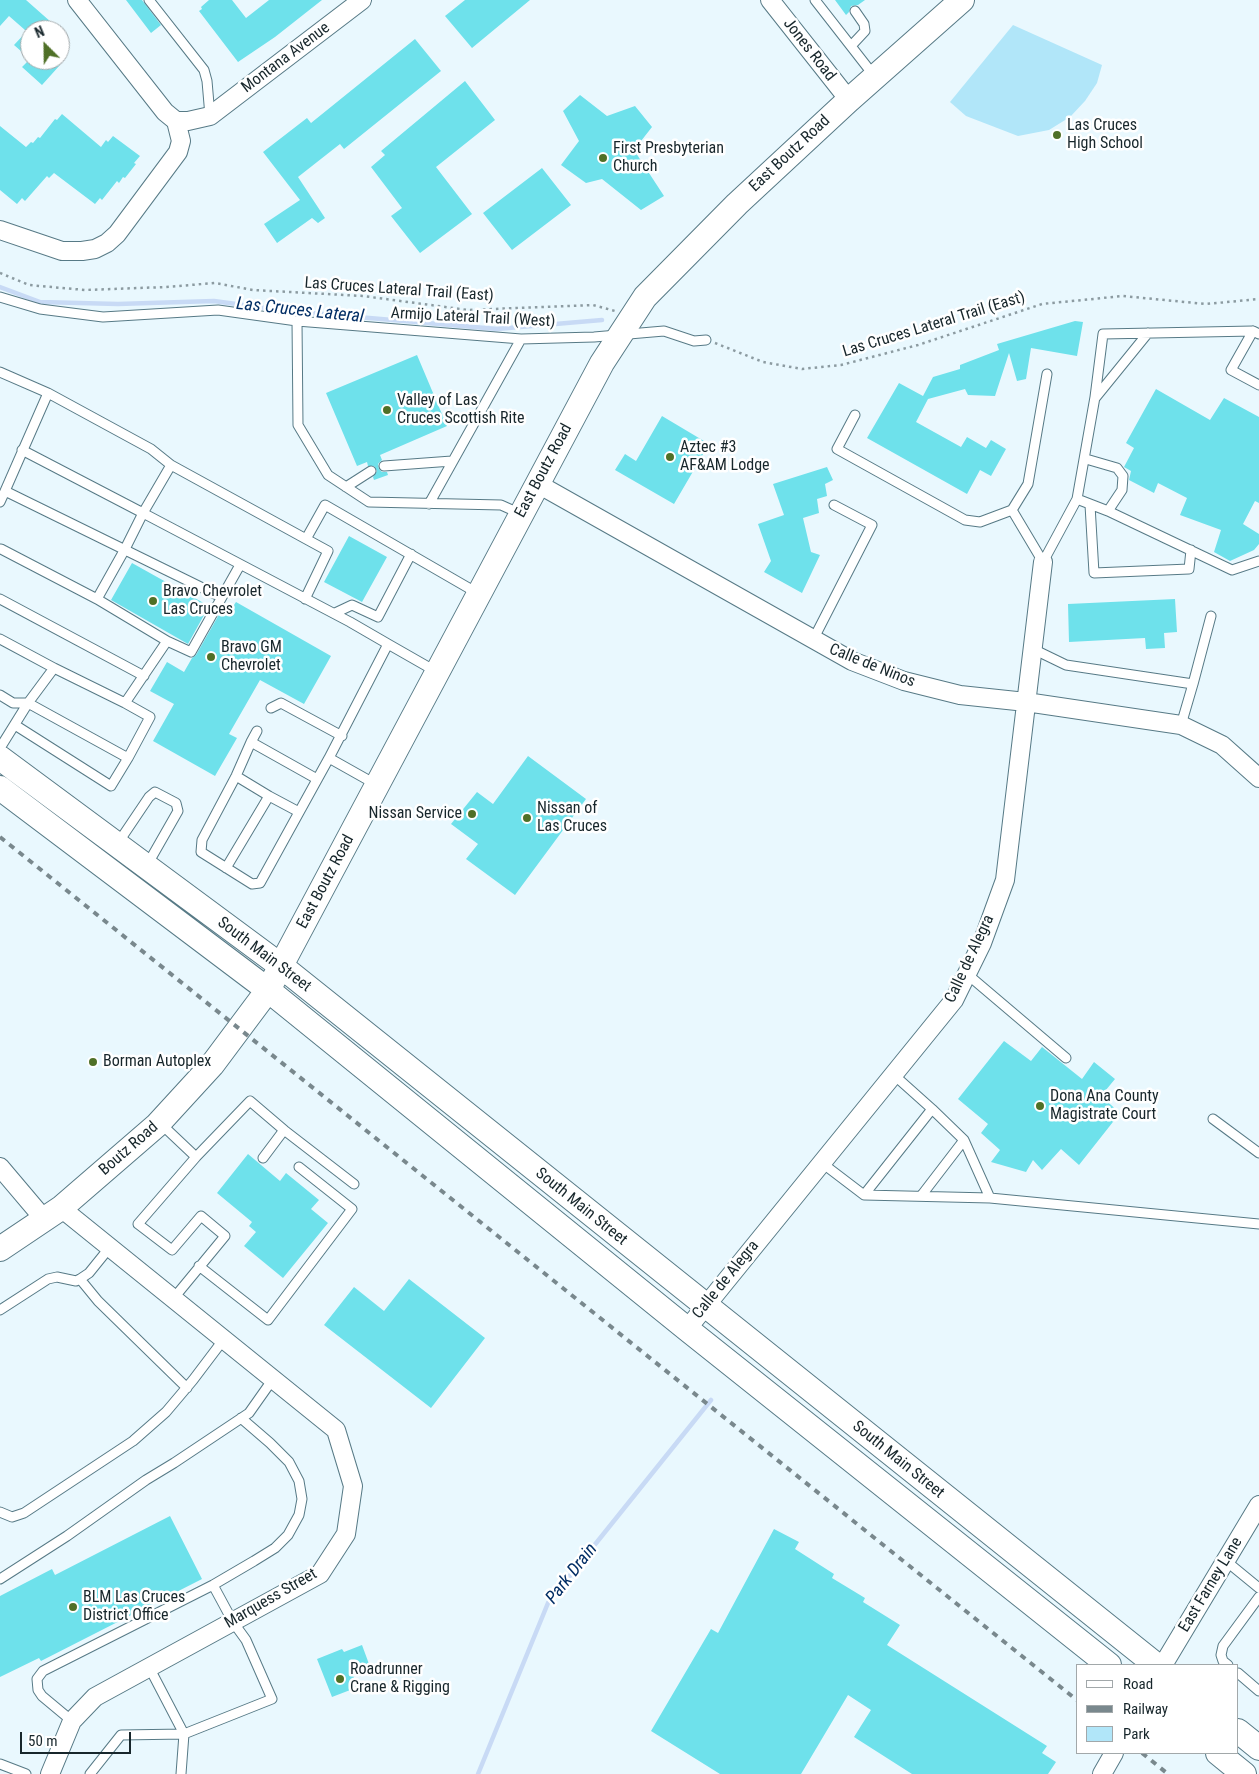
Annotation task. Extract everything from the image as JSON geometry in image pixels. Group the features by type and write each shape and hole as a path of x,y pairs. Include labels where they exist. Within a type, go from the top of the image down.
{"main road":[{"name":"East Boutz Road","path":"240,1029 268,990 293,945 602,364 645,297 737,204 848,100 960,1"},
{"name":"South Main Street","path":"0,758 280,966 1155,1664"},
{"name":"South Main Street","path":"0,788 268,990 687,1329 1108,1664"},
{"name":"Boutz Road","path":"0,1249 53,1214 159,1122 212,1065 240,1029"},
{"path":"1239,1732 1259,1748"},
{"path":"1219,1754 1244,1774"}],"street":[{"path":"0,230 62,251 82,251 107,243 118,234 178,152 181,141 176,121 165,112 77,0"},
{"name":"Montana Avenue","path":"210,116 362,0"},
{"name":"Jones Road","path":"770,0 848,100"},
{"path":"176,121 188,121 210,116"},
{"name":"Calle de Ninos","path":"538,484 852,661 904,681 960,695 1026,702 1181,725 1222,745 1259,778"},
{"name":"Calle de Alegra","path":"687,1329 954,1000 982,943 1006,880 1043,562"},
{"name":"Marquess Street","path":"0,1167 53,1214 110,1247 336,1430 353,1486 346,1534 320,1574 94,1696 72,1721 50,1774"},
{"name":"East Farney Lane","path":"1164,1664 1259,1505"},
{"path":"1102,1774 1113,1754"}],"lane":[{"path":"149,0 204,70 208,81 210,116"},
{"path":"815,0 876,77"},
{"path":"851,46 865,31 864,24 855,12"},
{"name":"Armijo Lateral Trail (West)","path":"0,297 40,309 103,316 218,310 297,321 521,339 594,338 664,330 694,340 706,340"},
{"path":"297,321 298,425 328,474 369,502 501,505 522,514"},
{"path":"1095,397 1148,333"},
{"path":"1043,562 1077,499 1086,459 1103,334 1256,333"},
{"path":"1256,333 1231,370 1259,385"},
{"path":"429,504 521,339"},
{"path":"0,372 48,393 150,449 171,465 328,552 305,599"},
{"path":"855,415 837,449 965,520 980,522 1012,510 1028,484 1047,374"},
{"path":"0,502 48,393"},
{"path":"22,450 335,614 437,672"},
{"path":"1086,459 1117,468 1123,476 1122,490 1108,512"},
{"path":"384,466 452,461"},
{"path":"97,599 126,549 157,487 171,465"},
{"path":"346,487 371,472"},
{"path":"5,491 221,597"},
{"path":"1077,499 1232,570 1259,561"},
{"path":"1090,504 1094,573 1189,569 1191,550"},
{"path":"306,539 325,505 479,594"},
{"path":"813,640 872,524 834,505"},
{"path":"1012,510 1043,562"},
{"path":"1,549 97,599 167,641 191,652 240,565"},
{"path":"335,614 352,605 378,617 411,554"},
{"path":"0,599 144,676"},
{"path":"1181,725 1212,616"},
{"path":"0,639 150,716 111,786 15,725"},
{"path":"125,703 167,641"},
{"path":"257,732 202,840 201,852 252,884 260,883 342,736 388,644"},
{"path":"1033,649 1066,664 1193,684"},
{"path":"0,748 28,703 54,668"},
{"path":"0,695 13,703 28,703 128,758"},
{"path":"271,708 281,704 342,736"},
{"path":"251,742 318,778"},
{"path":"329,758 377,786"},
{"path":"236,776 299,812"},
{"path":"117,844 149,797 155,792 176,803 178,811 146,867"},
{"path":"226,868 269,796"},
{"path":"967,974 1066,1058"},
{"path":"894,1075 964,1140 990,1198"},
{"path":"173,1299 225,1236 201,1216 172,1250 138,1224 196,1157 250,1101 354,1184"},
{"path":"864,1195 932,1109"},
{"path":"1213,1119 1259,1153"},
{"path":"159,1122 196,1157"},
{"path":"263,1158 284,1130"},
{"path":"921,1196 964,1140"},
{"path":"822,1163 864,1195 990,1198 1259,1224"},
{"path":"199,1266 268,1320 352,1209 299,1167"},
{"path":"0,1310 48,1279 57,1277 76,1281 80,1279 89,1273 110,1247"},
{"path":"80,1279 98,1301 187,1388"},
{"path":"0,1512 12,1517 24,1513 133,1441 166,1412 187,1388 224,1339"},
{"path":"0,1579 67,1536 146,1480 174,1464 248,1413 273,1379"},
{"path":"72,1721 42,1696 38,1690 37,1679 43,1671 213,1585 275,1548 288,1535 299,1515 302,1499 299,1482 290,1462 241,1418"},
{"path":"1226,1561 1259,1588"},
{"path":"90,1774 121,1735 184,1734 272,1699 246,1640 233,1622 213,1585"},
{"path":"1227,1664 1223,1661 1221,1655 1223,1646 1259,1597"},
{"path":"149,1667 184,1734 181,1774"},
{"path":"1239,1674 1259,1691"},
{"path":"0,1764 26,1774"}],"path":[{"name":"Las Cruces Lateral Trail (East)","path":"0,273 30,285 85,290 166,287 215,282 253,290 363,296 468,310 593,305 634,315"},
{"name":"Las Cruces Lateral Trail (East)","path":"706,340 763,362 802,369 841,365 899,350 1042,304 1123,296 1206,304 1259,299"}],"green space":[{"path":"1013,25 1102,65 1097,83 1085,101 1070,117 1049,130 1018,136 966,116 950,102"}],"building":[{"path":"0,0 26,0 49,20 20,20 20,26 9,16 0,26"},
{"path":"126,0 142,0 161,25 151,33"},
{"path":"209,0 232,0 246,18 269,0 322,0 275,37 238,62 199,11"},
{"path":"465,0 530,0 472,48 445,16"},
{"path":"835,0 865,0 858,5 851,6 846,15"},
{"path":"20,39 20,50 14,45"},
{"path":"415,39 441,71 344,149 340,144 298,177 325,218 318,223 312,218 277,243 264,224 300,200 263,152 307,118 311,123"},
{"path":"25,70 56,70 42,85"},
{"path":"465,81 495,120 436,167 472,214 420,253 391,216 402,208 371,167 385,155 381,151"},
{"name":"First Presbyterian Church","path":"580,95 607,116 635,106 652,127 634,150 664,196 641,210 602,179 586,183 561,165 579,141 563,111"},
{"path":"62,114 101,147 106,140 108,142 113,136 140,156 134,163 136,164 125,178 123,177 119,183 117,181 102,200 100,198 95,204 54,173 49,178 47,176 25,201 22,198 17,204 0,190 0,126 26,147 38,137 40,138 55,119 57,120"},
{"path":"542,168 571,205 512,250 483,213"},
{"path":"1075,321 1083,322 1077,356 1031,348 1026,379 1017,381 1009,353 995,396 968,395 965,389 928,399 916,422 961,447 967,437 986,448 991,440 1006,449 991,476 980,470 967,494 867,438 899,383 923,396 933,377 960,369 960,365 999,350 997,344"},
{"name":"Valley of Las Cruces Scottish Rite","path":"417,355 447,426 380,455 382,460 378,464 379,469 382,472 387,472 388,475 374,480 373,477 377,471 374,466 368,466 367,462 357,466 326,393"},
{"path":"1156,389 1210,420 1224,398 1259,417 1259,503 1255,501 1243,524 1259,534 1259,544 1254,550 1230,561 1214,552 1221,530 1180,515 1187,498 1158,483 1154,493 1129,480 1131,471 1124,467 1134,448 1126,443"},
{"name":"Aztec #3 AF&AM Lodge","path":"662,416 709,444 674,504 615,470 625,454 636,461"},
{"path":"827,467 833,480 825,484 827,496 817,499 819,513 803,518 811,552 820,555 802,593 764,572 771,561 758,524 784,515 773,484"},
{"path":"349,536 387,557 362,602 324,582"},
{"path":"132,563 209,606 188,644 111,600"},
{"path":"1175,599 1177,632 1164,633 1165,648 1146,649 1145,638 1069,642 1068,604"},
{"path":"236,602 331,656 304,704 260,680 229,734 237,738 215,776 153,741 174,704 150,691 167,662 184,672 225,604 232,608"},
{"name":"Nissan of Las Cruces","path":"528,756 586,799 515,895 466,859 478,844 451,824 477,792 493,804"},
{"name":"Dona Ana County Magistrate Court","path":"1004,1041 1031,1061 1042,1047 1082,1079 1094,1062 1115,1079 1101,1096 1120,1113 1079,1165 1061,1149 1042,1170 1033,1160 1026,1172 991,1162 1000,1150 981,1133 988,1124 958,1099"},
{"path":"248,1154 280,1181 286,1173 319,1200 311,1209 328,1223 283,1278 244,1246 256,1232 249,1226 252,1222 217,1193"},
{"path":"409,1279 485,1338 431,1408 324,1325 354,1287 384,1311"},
{"name":"BLM Las Cruces District Office","path":"170,1516 202,1579 41,1661 39,1658 0,1677 0,1596 52,1569 55,1575"},
{"path":"774,1529 799,1542 795,1549 834,1574 832,1578 865,1598 863,1602 900,1625 887,1645 1047,1746 1042,1753 1056,1762 1048,1774 912,1774 854,1737 871,1710 848,1695 801,1774 720,1774 651,1731 711,1629 718,1633"},
{"name":"Roadrunner Crane & Rigging","path":"362,1645 369,1664 351,1671 358,1687 332,1697 317,1659 342,1649 344,1652"}],"waterway":[{"name":"Las Cruces Lateral","path":"0,287 40,302 118,304 214,301 288,311 497,329 602,320"},
{"name":"Park Drain","path":"478,1774 548,1603 711,1400"}],"railway":[{"path":"0,837 1076,1699"},
{"path":"1143,1754 1168,1774"}],"place":[{"name":"Las Cruces High School","path":"1057,135"},
{"name":"First Presbyterian Church","path":"603,158"},
{"name":"Valley of Las Cruces Scottish Rite","path":"387,410"},
{"name":"Aztec #3 AF&AM Lodge","path":"670,457"},
{"name":"Bravo Chevrolet Las Cruces","path":"153,601"},
{"name":"Bravo GM Chevrolet","path":"211,657"},
{"name":"Nissan Service","path":"472,814"},
{"name":"Nissan of Las Cruces","path":"527,818"},
{"name":"Borman Autoplex","path":"93,1062"},
{"name":"Dona Ana County Magistrate Court","path":"1040,1106"},
{"name":"BLM Las Cruces District Office","path":"73,1607"},
{"name":"Roadrunner Crane & Rigging","path":"340,1679"}]}
